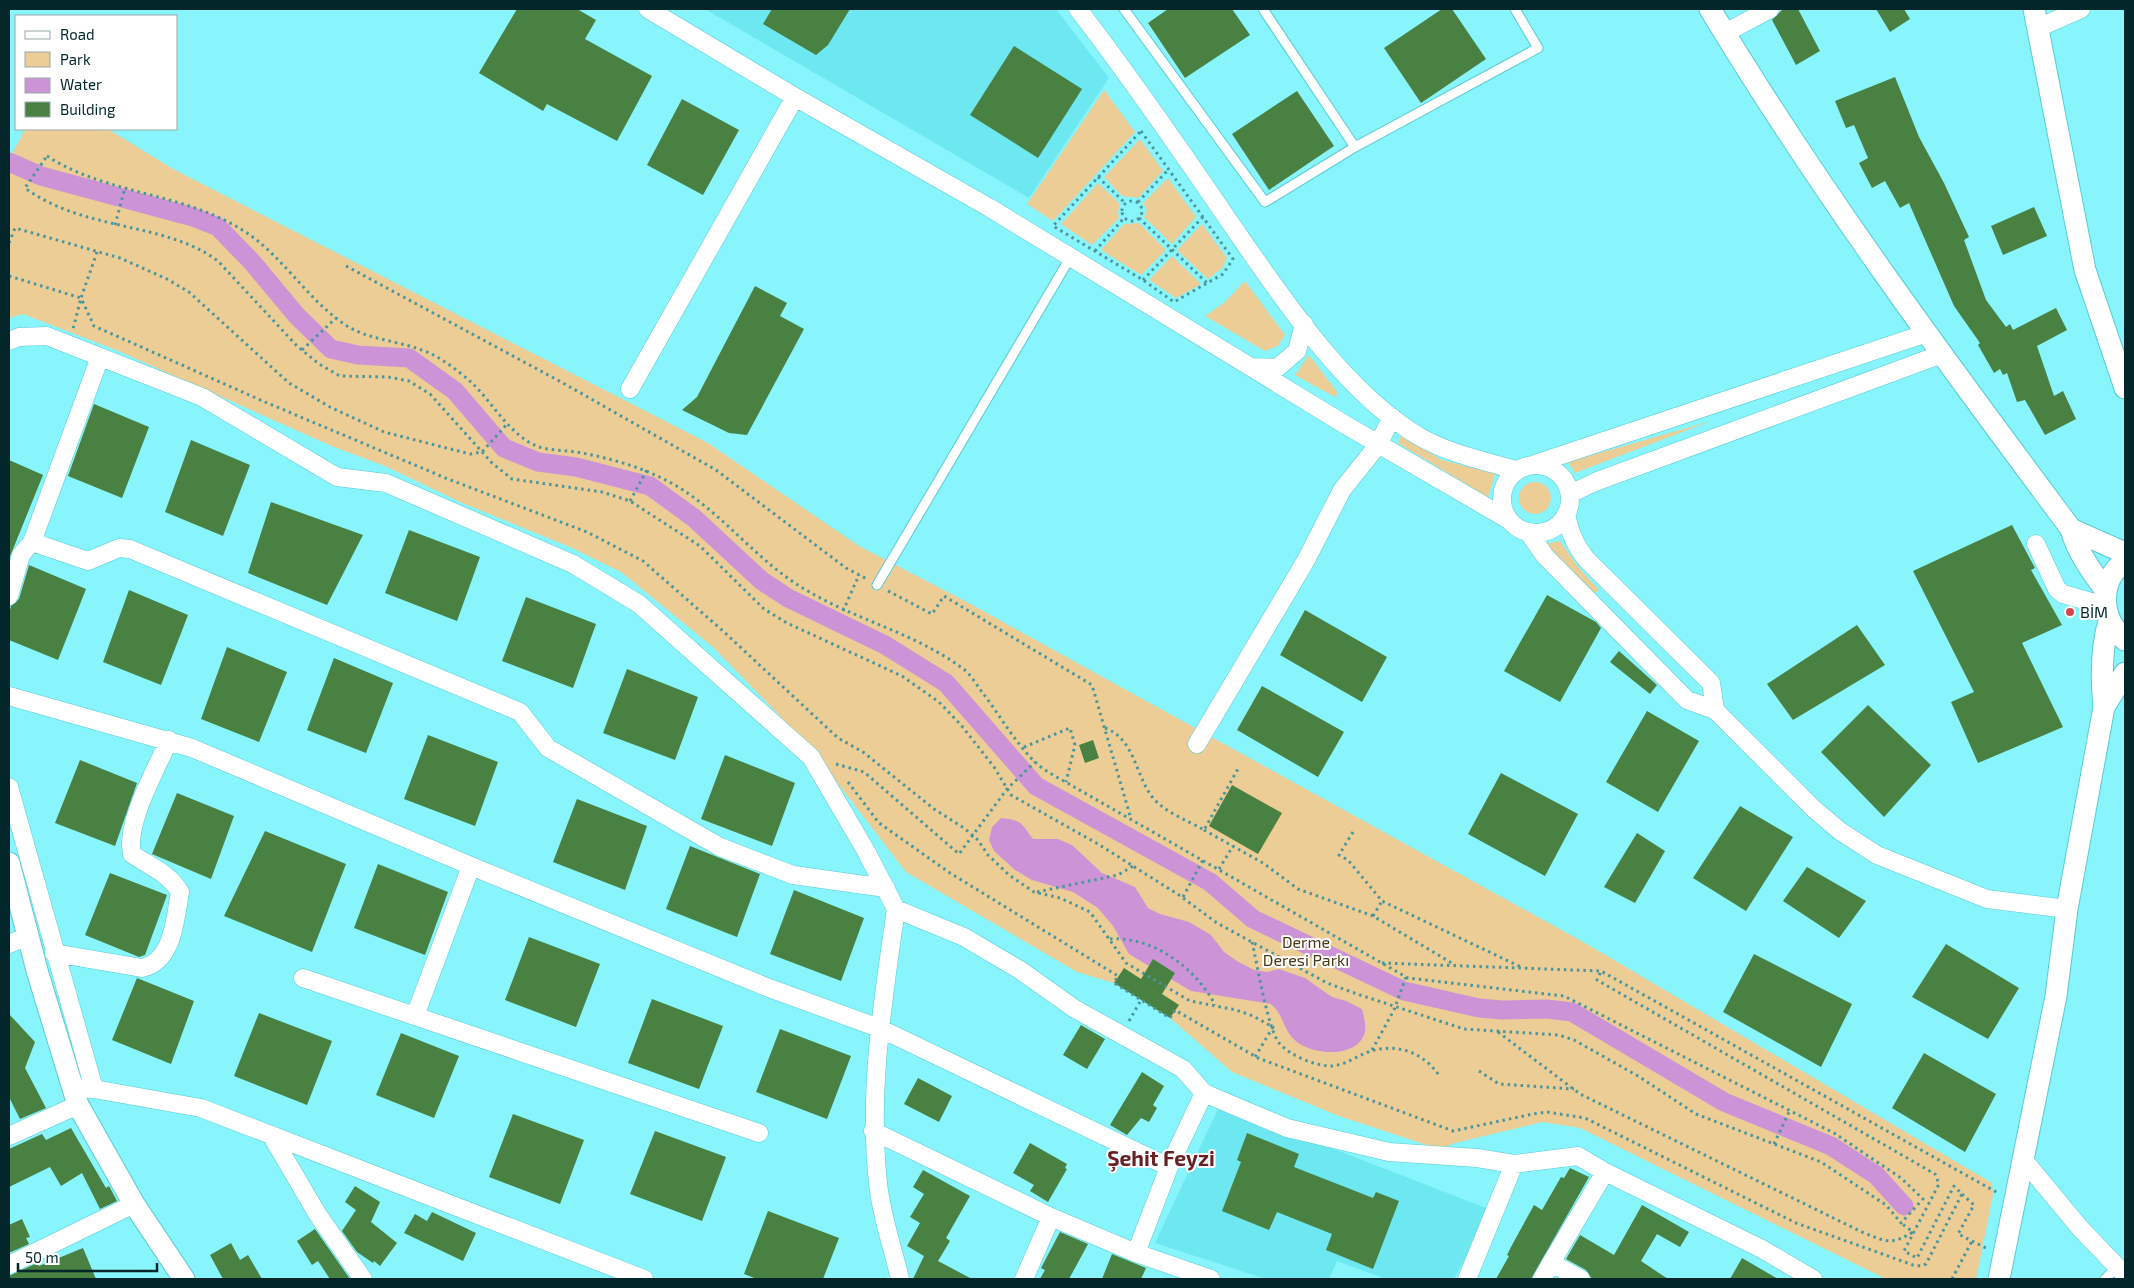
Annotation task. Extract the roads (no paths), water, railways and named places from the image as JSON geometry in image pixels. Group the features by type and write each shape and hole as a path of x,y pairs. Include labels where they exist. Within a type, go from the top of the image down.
{"street":[{"path":"648,9 795,97 990,208 1378,444 1509,520"},
{"path":"1078,9 1120,64 1265,272 1304,324 1346,374 1392,417 1419,436 1446,450 1516,470"},
{"path":"1710,9 1835,205 2071,529 2074,541 2125,640"},
{"path":"1725,33 1770,9"},
{"path":"2081,9 2036,18 2085,270 2125,388"},
{"path":"630,389 795,97"},
{"path":"1249,366 1277,368 1297,351 1304,324"},
{"path":"1535,464 1545,466 1562,476 1570,494 1566,514 1560,524 1550,530 1539,533 1517,528 1503,510 1501,499 1503,487 1516,470 1928,333"},
{"path":"9,341 19,338 47,336 202,397 337,477 386,483 573,564 639,604 811,757 896,908 878,1028 873,1131 878,1186 900,1279"},
{"path":"1570,494 1595,482 1942,354"},
{"path":"9,596 21,555 32,542 100,357"},
{"path":"1196,744 1305,562 1342,490 1378,444 1392,417"},
{"path":"1566,514 1570,533 1576,546 1587,560 1712,683 1715,710"},
{"path":"2071,529 2125,553"},
{"path":"1528,532 1545,556 1688,700 1715,710 1814,809 1840,831 1877,855 1987,900 2067,910"},
{"path":"32,542 88,561 119,548 130,549 520,712 548,748 720,847 793,875 886,888"},
{"path":"2036,544 2056,589 2063,594 2106,606"},
{"path":"1999,1279 2056,996 2067,910 2104,707 2102,688 2103,642 2110,577 2125,561"},
{"path":"2104,707 2125,673"},
{"path":"9,696 192,748 471,866 769,988 878,1028 1169,1167"},
{"path":"54,953 142,968 147,967 160,957 170,943 180,892 174,882 162,872 132,854 129,842 136,817 169,740"},
{"path":"9,787 54,953 82,1094"},
{"path":"9,863 18,940 82,1094 134,1204 184,1279"},
{"path":"415,1016 471,866"},
{"path":"896,908 964,937 1020,970 1075,1009 1183,1069 1204,1093 1288,1128 1389,1152 1477,1158 1514,1164 1578,1156 1605,1172 1762,1249 1813,1279"},
{"path":"303,978 759,1133"},
{"path":"1136,1254 1169,1167 1204,1093"},
{"path":"9,1136 82,1094 201,1108 644,1279"},
{"path":"873,1131 1051,1217 1136,1254 1211,1279"},
{"path":"271,1135 318,1215 364,1279"},
{"path":"2022,1158 2119,1276"},
{"path":"1467,1279 1514,1164"},
{"path":"1542,1279 1605,1172"},
{"path":"9,1266 134,1204"},
{"path":"1024,1279 1051,1217"},
{"path":"1551,1263 1581,1279"}],"lane":[{"path":"1124,9 1265,202 1355,147 1538,48 1515,9"},
{"path":"1263,9 1355,147"},
{"path":"877,585 1070,258"}],"water":[{"path":"1001,818 1017,821 1033,839 1058,839 1072,845 1102,873 1135,887 1148,908 1160,914 1189,922 1211,935 1224,952 1254,970 1267,972 1279,969 1305,978 1332,997 1362,1009 1365,1032 1361,1041 1354,1047 1345,1050 1324,1052 1313,1050 1297,1042 1292,1037 1279,1013 1271,1004 1191,991 1129,954 1113,926 1098,908 1073,892 1032,880 1015,870 994,851 989,840 992,827"}],"waterway":[{"path":"9,162 41,176 193,217 218,227 252,262 297,316 331,349 358,355 409,358 455,391 504,448 538,462 576,467 650,486 694,518 762,581 788,598 885,645 946,683 1036,786 1210,882 1253,919 1404,991 1479,1008 1502,1010 1547,1009 1572,1012 1724,1102 1831,1146 1876,1175 1904,1206"}],"place":[{"name":"BİM","path":"2070,612"}],"district":[{"name":"Şehit Feyzi","path":"1161,1159"}],"park label":[{"name":"Derme Deresi Parkı","path":"1306,951"}]}
